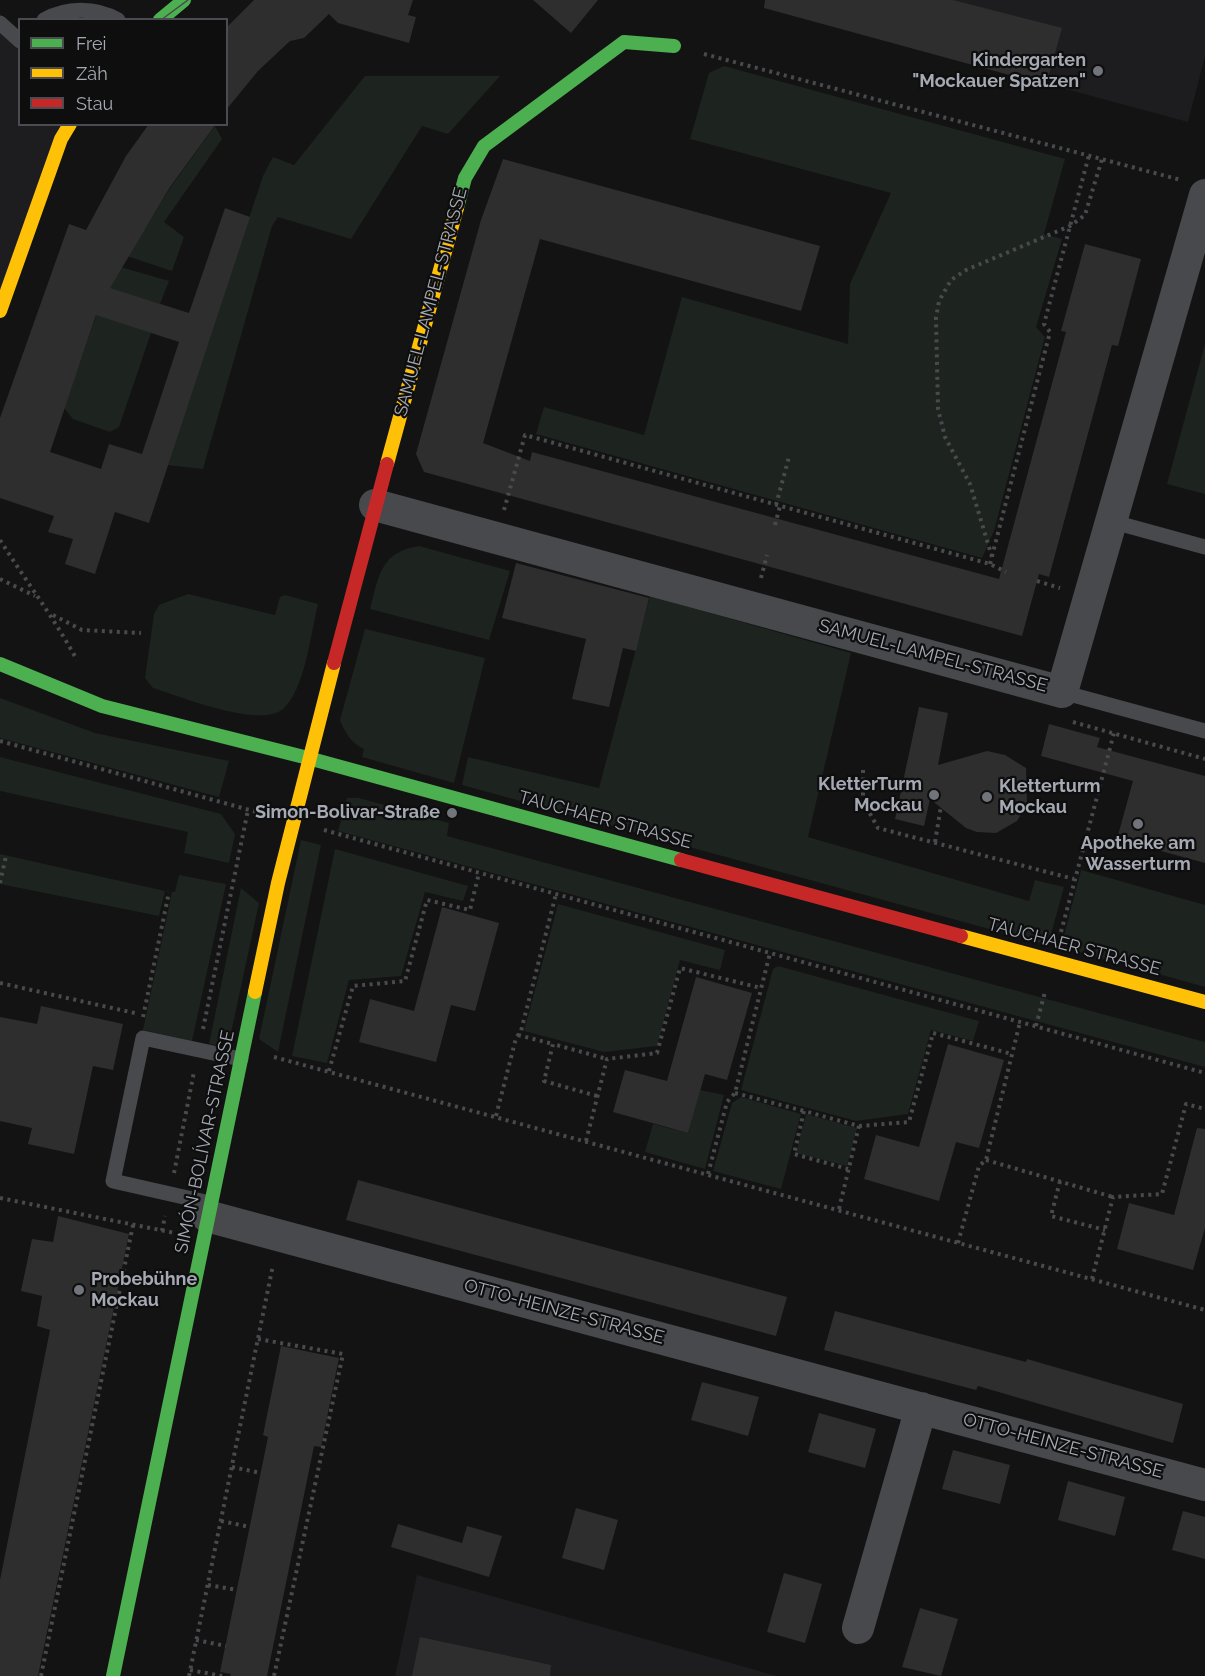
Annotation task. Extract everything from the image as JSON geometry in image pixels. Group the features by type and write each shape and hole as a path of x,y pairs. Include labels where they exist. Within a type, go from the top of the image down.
{"street":[{"path":"162,18 184,0"},
{"name":"SAMUEL-LAMPEL-STRASSE","path":"308,758 465,178 484,146 624,42 674,46"},
{"path":"0,311 61,139 69,126"},
{"name":"SAMUEL-LAMPEL-STRASSE","path":"375,505 1062,692 1110,521 1193,188"},
{"name":"TAUCHAER STRASSE","path":"0,664 102,706 308,758 1205,1002"},
{"name":"SIMÓN-BOLÍVAR-STRASSE","path":"113,1676 206,1219 308,758"},
{"name":"OTTO-HEINZE-STRASSE","path":"206,1219 279,1235 1205,1485"},
{"path":"858,1628 921,1408"}],"lane":[{"path":"50,18 76,9 108,14 115,18"},
{"path":"0,23 18,39"},
{"path":"1110,521 1205,547"},
{"path":"1062,692 1205,731"},
{"path":"206,1219 170,1194 113,1181 143,1038 198,1050 243,1054"}],"path":[{"path":"674,46 1089,155 1193,188"},
{"path":"990,564 1050,332 1044,324 1089,155"},
{"path":"992,557 976,501 963,468 945,437 938,410 936,318 939,301 951,280 966,270 1070,226 1085,215 1102,159"},
{"path":"496,538 525,435 990,564 1006,572"},
{"path":"775,525 789,457"},
{"path":"0,540 36,596 52,615 80,665"},
{"path":"0,579 36,596"},
{"path":"52,615 82,630 141,633"},
{"path":"1036,1026 1114,733"},
{"path":"0,741 1205,1073"},
{"path":"863,770 863,801 878,828 1035,871 1074,879"},
{"path":"935,842 941,806"},
{"path":"162,1231 248,810"},
{"path":"0,883 6,856"},
{"path":"330,1071 353,986 405,981 427,900 470,910 478,873"},
{"path":"143,1038 140,1031 169,892"},
{"path":"496,1116 556,894"},
{"path":"708,1174 727,1102 735,1093 770,953"},
{"path":"518,1035 607,1059 657,1053 680,968 761,988"},
{"path":"0,982 143,1015"},
{"path":"958,1243 979,1166 986,1160 1020,1022"},
{"path":"735,1093 859,1126 909,1122 933,1033 1012,1054"},
{"path":"554,1044 544,1081 597,1096"},
{"path":"243,1054 330,1071 1205,1310"},
{"path":"586,1141 607,1059"},
{"path":"986,1160 1113,1197 1162,1194 1186,1104 1205,1109"},
{"path":"804,1112 794,1155 848,1169"},
{"path":"838,1209 859,1126"},
{"path":"1060,1181 1051,1216 1105,1230"},
{"path":"1092,1280 1113,1197"},
{"path":"0,1198 162,1231 206,1219"},
{"path":"41,1676 133,1225"},
{"path":"189,1676 279,1235"},
{"path":"258,1339 343,1354 274,1676"},
{"path":"232,1467 261,1473"},
{"path":"221,1521 250,1527"},
{"path":"208,1585 237,1590"},
{"path":"196,1641 226,1646"},
{"path":"190,1670 222,1676"}],"shaded area":[{"name":"Kindergarten \"Mockauer Spatzen\"","path":"782,0 1205,0 1205,56 1188,122 799,17"},
{"path":"0,15 18,35 18,126 70,126 0,311"},
{"path":"724,66 1065,159 1044,234 1062,239 1036,327 1045,337 994,531 982,558 536,434 544,407 644,435 682,297 848,344 850,284 891,193 690,139 709,73"},
{"path":"365,76 500,76 448,134 422,126 351,239 278,217 272,226 203,469 167,465 263,176 273,157 294,165"},
{"path":"215,126 222,139 164,222 184,237 172,271 118,253 146,227 170,188"},
{"path":"114,265 169,281 160,304 141,298 151,333 119,427 110,432 73,419 64,408"},
{"path":"1205,344 1205,494 1167,484"},
{"path":"419,546 510,571 489,640 370,609 383,567 396,554"},
{"path":"188,594 275,615 280,597 285,595 318,604 302,675 291,700 283,709 272,714 239,713 153,688 145,678 154,614 159,605"},
{"path":"650,596 851,653 808,837 1029,901 1035,880 1064,887 1048,945 462,785 468,757 599,788"},
{"path":"365,629 485,658 454,783 362,757 364,749 352,741 347,734 340,720"},
{"path":"0,698 95,733 229,761 219,797 0,738"},
{"path":"0,757 221,814 235,834 229,863 184,853 188,832 0,791"},
{"path":"347,798 359,798 449,823 447,836 1205,1042 1205,1067 338,831"},
{"path":"301,840 321,845 278,1052 259,1039"},
{"path":"335,849 468,886 463,901 425,892 401,976 349,980 327,1063 292,1056"},
{"path":"0,854 165,891 159,916 0,884"},
{"path":"1081,870 1205,905 1205,987 1061,947"},
{"path":"179,875 226,884 192,1041 143,1030 172,892 175,892"},
{"path":"241,888 259,903 228,1047 209,1044"},
{"path":"558,904 725,950 720,970 680,960 657,1046 604,1052 524,1031"},
{"path":"778,966 979,1021 973,1041 931,1030 908,1114 856,1121 741,1090 773,969"},
{"path":"700,1090 724,1095 705,1169 645,1152 653,1124 688,1133"},
{"path":"741,1097 801,1114 781,1189 713,1171 732,1103"},
{"path":"806,1114 857,1128 847,1166 796,1153"},
{"path":"417,1575 777,1676 395,1676"}],"building":[{"path":"254,0 413,0 408,15 416,17 409,43 338,23 329,14 304,38 290,41 258,71 228,108 228,26"},
{"path":"533,0 598,0 571,33"},
{"path":"765,0 953,0 1062,28 1046,85 764,8"},
{"path":"148,126 215,126 170,187 110,288 189,313 225,208 250,217 149,523 115,512 95,574 65,564 73,539 48,532 54,516 0,498 0,418 69,224 86,230 126,156","holes":["96,315 179,342 142,454 109,444 101,469 50,452"]},
{"path":"503,159 820,246 801,311 540,239 483,443 530,461 532,452 999,579 1066,332 1061,331 1085,244 1141,259 1118,346 1112,345 1049,577 1039,574 1022,636 424,472 416,454 481,220"},
{"path":"516,563 649,598 636,651 623,648 609,707 572,699 586,639 502,618"},
{"path":"919,707 948,713 938,765 987,751 1005,755 1026,768 1027,804 1017,821 996,833 977,832 966,828 930,799 924,826 895,819"},
{"path":"1049,724 1100,738 1097,747 1205,776 1205,863 1117,839 1133,781 1041,756"},
{"path":"442,907 499,923 475,1011 451,1005 436,1062 359,1042 370,999 414,1011"},
{"path":"696,977 752,993 727,1080 705,1074 688,1133 613,1112 625,1070 667,1081"},
{"path":"41,1006 123,1024 113,1070 93,1066 74,1154 28,1144 32,1128 0,1121 0,1017 37,1024"},
{"path":"948,1044 1004,1060 979,1148 956,1142 939,1201 864,1179 876,1135 919,1147"},
{"path":"1197,1128 1205,1129 1205,1228 1193,1270 1117,1249 1129,1203 1174,1215"},
{"path":"358,1180 787,1297 776,1336 346,1220"},
{"path":"58,1216 129,1234 38,1676 0,1676 0,1580 50,1330 37,1326 42,1296 21,1291 32,1239 53,1242"},
{"path":"835,1311 1026,1362 1027,1359 1183,1404 1173,1443 978,1386 976,1390 824,1350"},
{"path":"281,1346 339,1358 321,1447 314,1446 267,1676 230,1676 231,1674 220,1672 268,1437 263,1435"},
{"path":"702,1382 759,1397 748,1436 691,1420"},
{"path":"819,1413 876,1429 865,1468 808,1452"},
{"path":"953,1450 1010,1465 1000,1504 942,1489"},
{"path":"1068,1481 1125,1497 1115,1536 1058,1520"},
{"path":"576,1508 618,1520 604,1570 562,1558"},
{"path":"1183,1511 1205,1517 1205,1559 1172,1550"},
{"path":"398,1524 462,1543 467,1526 502,1536 489,1577 391,1547"},
{"path":"784,1573 822,1584 805,1643 767,1632"},
{"path":"920,1608 958,1619 941,1676 902,1667"},
{"path":"420,1637 551,1665 550,1676 412,1676"}],"tram line":[{"path":"164,18 188,0"}],"traffic: fast":[{"path":"162,18 184,0"},
{"path":"457,208 465,178 484,146 624,42 674,46"},
{"path":"0,664 102,706 308,758 681,860"},
{"path":"113,1676 255,992"}],"traffic: slow":[{"path":"0,311 61,139 69,126"},
{"path":"387,464 457,208"},
{"path":"255,992 278,883 334,663"},
{"path":"961,936 1205,1002"}],"traffic: jam":[{"path":"334,663 387,464"},
{"path":"681,860 961,936"}],"place":[{"name":"Kindergarten \"Mockauer Spatzen\"","path":"1098,71"},
{"name":"KletterTurm Mockau","path":"934,795"},
{"name":"Kletterturm Mockau","path":"987,797"},
{"name":"Simon-Bolivar-Straße","path":"452,813"},
{"name":"Apotheke am Wasserturm","path":"1138,824"},
{"name":"Probebühne Mockau","path":"79,1290"}]}
